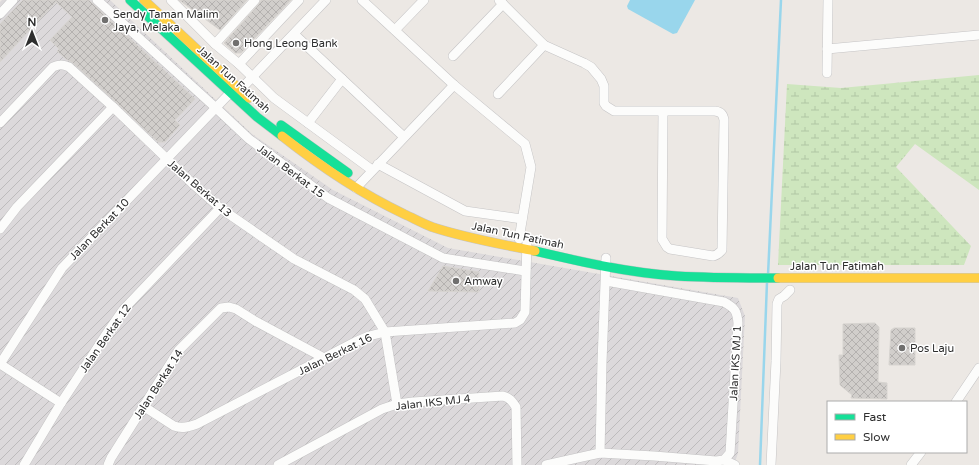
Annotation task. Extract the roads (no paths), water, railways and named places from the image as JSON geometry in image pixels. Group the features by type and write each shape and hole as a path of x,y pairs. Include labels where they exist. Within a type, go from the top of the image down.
{"main road":[{"name":"Jalan Tun Fatimah","path":"130,0 257,117 309,157 338,177 394,199"},
{"name":"Jalan Tun Fatimah","path":"144,0 263,111 343,170 383,204 430,226 456,234 524,243 670,275 750,274 979,278"},
{"name":"Jalan Tun Fatimah","path":"453,224 467,228"},
{"name":"Jalan Tun Fatimah","path":"504,236 524,243"},
{"name":"Jalan Tun Fatimah","path":"666,266 750,274"},
{"name":"Jalan Tun Fatimah","path":"779,275 979,271"}],"street":[{"path":"0,14 13,0"},
{"name":"Jalan Berkat 15","path":"97,0 249,140 328,198 443,258 525,271"},
{"path":"171,0 215,44 239,64 274,98 320,132 375,167 465,211 522,219"},
{"path":"215,44 255,0"},
{"path":"239,64 299,0"},
{"path":"240,90 326,0"},
{"path":"359,184 454,85 362,0"},
{"path":"395,30 424,0"},
{"path":"827,73 828,0"},
{"path":"453,56 501,2 544,45 591,67 601,79 604,86 604,103 614,111 663,111 715,111 719,111 722,113 724,120 722,250 719,254 713,256 670,249 662,239 663,111"},
{"path":"294,34 404,137"},
{"path":"827,50 979,35"},
{"path":"498,94 544,45"},
{"name":"Jalan Berkat 13","path":"0,123 53,67 58,65 69,67 220,208 294,259 359,294 368,303 386,332"},
{"path":"308,123 342,79"},
{"name":"Jalan Berkat 16","path":"143,406 174,426 184,428 196,424 362,338 386,332 515,323 520,320 525,312 525,271 522,219 531,167 525,144 454,85"},
{"name":"Jalan Berkat 10","path":"0,364 62,268 230,93"},
{"path":"0,229 17,207 113,107"},
{"path":"310,146 320,132"},
{"name":"Jalan Berkat 12","path":"24,465 61,403 123,310 220,208"},
{"path":"600,453 602,362 606,281 609,261"},
{"name":"Jalan IKS MJ 1","path":"606,281 724,302 730,305 737,313 738,323 727,456"},
{"path":"771,465 777,304 779,299 790,290"},
{"name":"Jalan Berkat 14","path":"108,465 178,350 221,308 230,307 236,309 254,321 324,358"},
{"path":"386,332 397,404"},
{"path":"0,364 61,403"},
{"path":"957,401 979,368"},
{"name":"Jalan IKS MJ 4","path":"278,465 382,409 397,404 487,396 503,396 512,401 516,407 517,465"},
{"path":"546,465 573,462 600,453 654,460 716,461 727,456 735,465"},
{"path":"912,465 920,453"}],"water":[{"path":"630,0 695,0 677,33 673,34 628,9 627,6"}],"waterway":[{"path":"768,275 781,0"},
{"path":"760,465 767,282"}],"place":[{"name":"Sendy Taman Malim Jaya, Melaka","path":"105,20"},
{"name":"Hong Leong Bank","path":"236,43"},
{"name":"Amway","path":"456,281"},
{"name":"Pos Laju","path":"902,348"}]}
